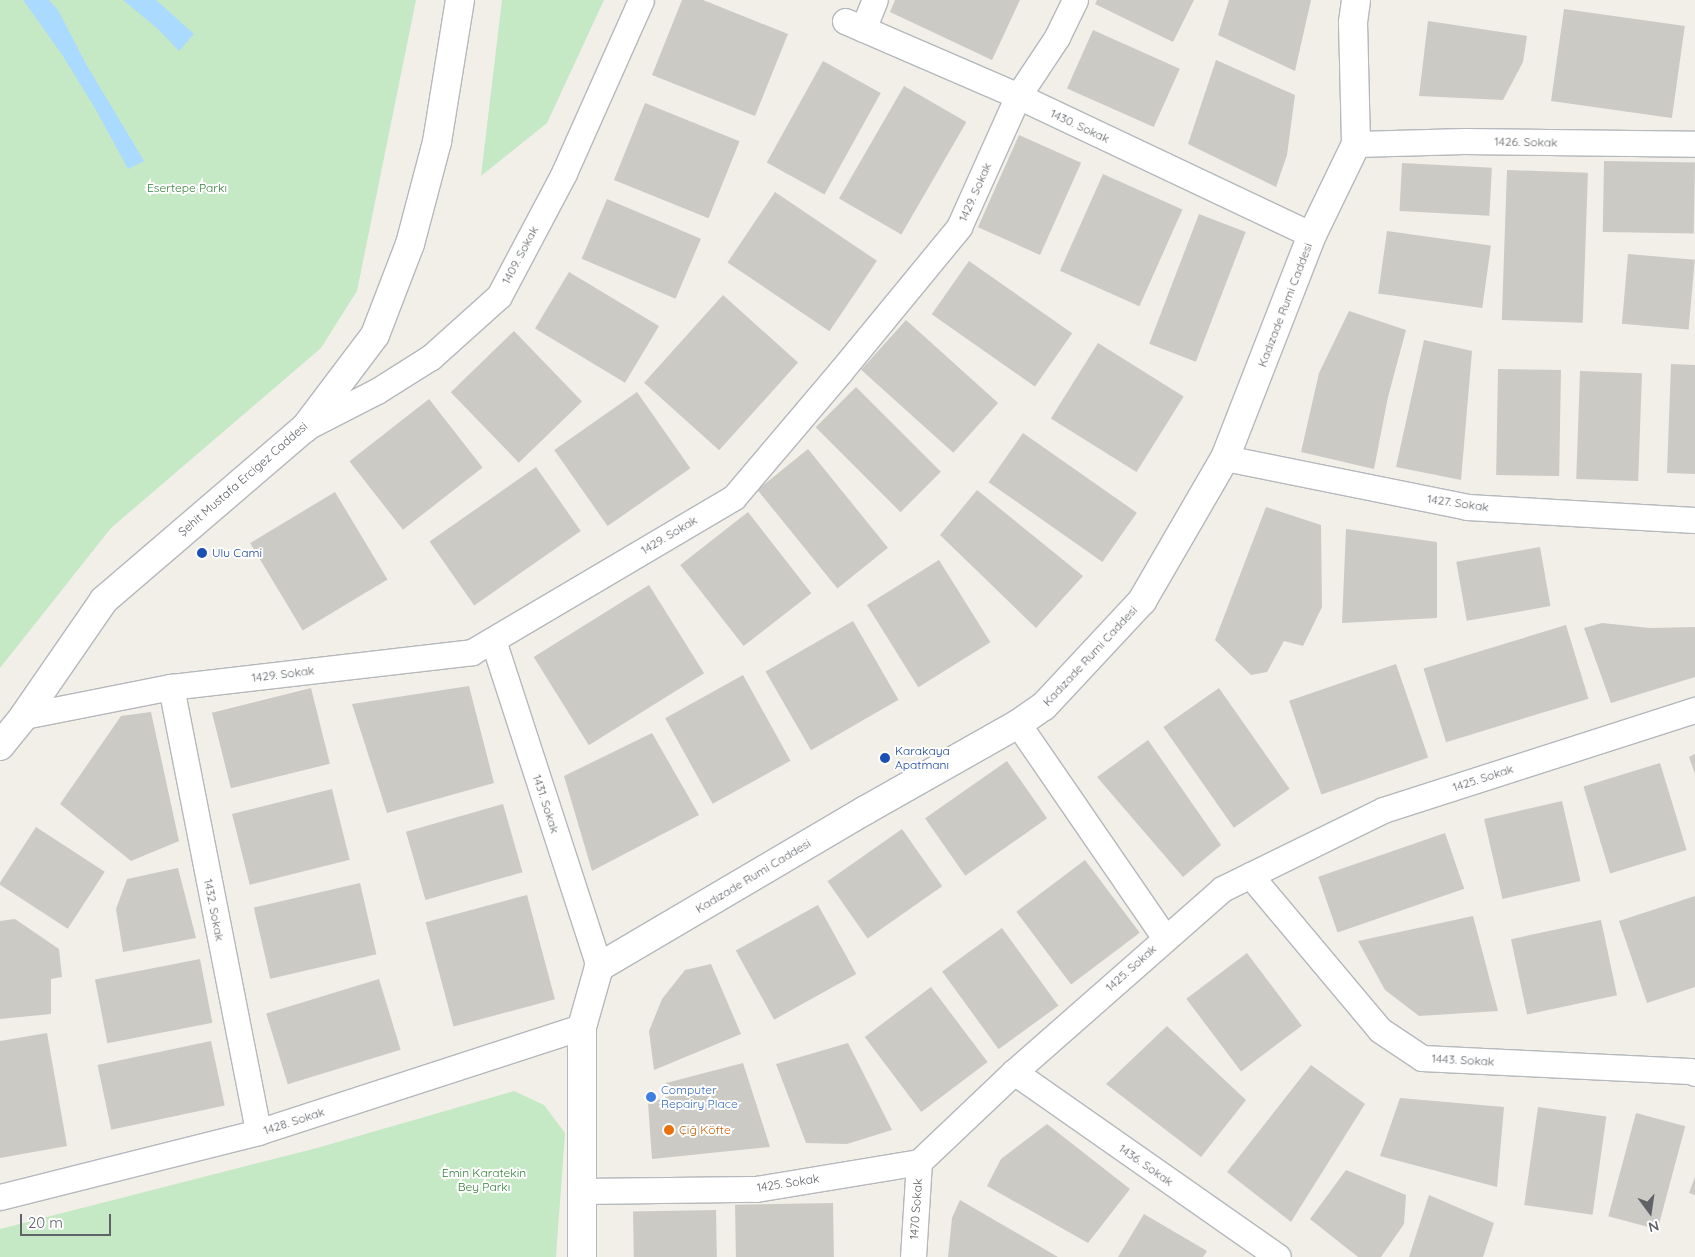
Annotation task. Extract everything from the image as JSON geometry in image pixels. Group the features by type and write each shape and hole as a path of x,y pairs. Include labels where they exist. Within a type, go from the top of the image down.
{"street":[{"name":"Şehit Mustafa Ercigez Caddesi","path":"0,746 24,716 104,600 305,428 375,335 410,244 437,142 460,0"},
{"name":"1409. Sokak","path":"305,428 376,391 431,357 499,296 564,173 641,0"},
{"name":"1430. Sokak","path":"875,0 854,25 1018,96 1312,235"},
{"name":"1429. Sokak","path":"24,716 171,687 472,652 734,497 959,227 1018,96 1057,37 1074,0"},
{"name":"Kadızade Rumi Caddesi","path":"599,967 864,811 1018,724 1044,706 1142,601 1225,458 1312,235 1356,144 1353,22 1356,0"},
{"name":"1426. Sokak","path":"1356,144 1464,141 1695,144"},
{"name":"1427. Sokak","path":"1225,458 1467,507 1695,520"},
{"name":"1431. Sokak","path":"493,640 599,967"},
{"name":"1432. Sokak","path":"171,687 258,1132"},
{"name":"1425. Sokak","path":"582,1191 756,1188 919,1162 1014,1072 1222,889 1383,810 1695,710"},
{"path":"1018,724 1165,938"},
{"name":"1443. Sokak","path":"1250,875 1380,1030 1422,1058 1693,1070"},
{"path":"582,1257 582,1027 599,967"},
{"name":"1428. Sokak","path":"0,1197 258,1132 582,1027"},
{"name":"1436. Sokak","path":"1014,1072 1278,1257"},
{"name":"1470 Sokak","path":"913,1257 919,1162"}],"green space":[{"name":"Esertepe Parkı","path":"0,0 416,0 357,291 321,348 111,528 0,668"},
{"path":"502,0 604,0 547,123 481,176"},
{"name":"Emin Karatekin Bey Parkı","path":"514,1091 544,1105 565,1133 556,1257 0,1257 0,1229 317,1148"}],"water":[{"path":"23,0 49,0 58,10 86,64 144,161 128,169 96,110 63,56"},
{"path":"123,0 156,0 194,34 179,51 158,29"}],"building":[{"path":"682,0 703,0 788,34 755,116 652,75"},
{"path":"895,0 1020,0 992,60 890,12"},
{"path":"1097,0 1194,0 1173,42 1095,4"},
{"path":"1229,0 1311,0 1295,71 1218,35"},
{"path":"1564,9 1685,26 1672,118 1551,101"},
{"path":"1428,21 1527,36 1523,62 1503,100 1419,96"},
{"path":"1093,30 1180,69 1154,127 1067,88"},
{"path":"1216,60 1295,95 1287,155 1276,187 1188,144"},
{"path":"823,61 881,93 824,194 767,162"},
{"path":"904,86 966,122 901,235 839,199"},
{"path":"645,103 740,141 708,218 614,180"},
{"path":"1019,135 1081,163 1040,255 978,227"},
{"path":"1604,161 1695,163 1694,234 1603,232"},
{"path":"1402,163 1492,168 1489,216 1399,211"},
{"path":"1507,170 1588,173 1583,323 1502,320"},
{"path":"1103,174 1182,209 1139,306 1060,271"},
{"path":"775,192 877,261 829,331 727,262"},
{"path":"607,199 701,239 675,299 582,259"},
{"path":"1199,214 1246,232 1196,362 1149,344"},
{"path":"1387,231 1491,246 1482,308 1378,293"},
{"path":"1628,254 1695,260 1689,330 1622,324"},
{"path":"969,261 1072,333 1035,387 932,314"},
{"path":"569,272 659,326 625,383 535,329"},
{"path":"723,295 798,363 719,450 644,383"},
{"path":"1349,311 1406,330 1388,397 1374,469 1301,452 1319,373"},
{"path":"906,320 998,403 953,453 861,370"},
{"path":"514,331 582,401 519,463 451,392"},
{"path":"1424,340 1472,351 1461,480 1396,467"},
{"path":"1098,343 1184,397 1136,472 1051,418"},
{"path":"1671,364 1695,365 1695,474 1667,473"},
{"path":"1498,369 1561,370 1559,476 1496,475"},
{"path":"1580,371 1642,373 1638,481 1576,479"},
{"path":"856,387 941,472 901,512 816,427"},
{"path":"637,392 690,468 608,526 554,450"},
{"path":"429,399 483,468 403,530 349,461"},
{"path":"1023,433 1137,513 1102,562 989,482"},
{"path":"808,449 888,548 837,589 757,490"},
{"path":"536,467 581,531 474,605 430,542"},
{"path":"977,490 1083,576 1036,628 940,535"},
{"path":"335,492 388,579 303,630 250,543"},
{"path":"1266,507 1321,525 1322,607 1303,646 1284,641 1267,672 1251,675 1215,640"},
{"path":"748,512 811,593 744,646 680,565"},
{"path":"1346,529 1437,542 1437,618 1342,623"},
{"path":"1540,547 1550,606 1467,621 1456,562"},
{"path":"939,560 990,642 918,687 867,605"},
{"path":"649,585 704,673 589,745 534,657"},
{"path":"853,621 898,700 811,750 766,672"},
{"path":"1602,623 1650,628 1695,627 1695,677 1611,703 1584,628"},
{"path":"1566,625 1589,699 1446,742 1424,669"},
{"path":"1396,664 1428,758 1321,794 1289,701"},
{"path":"743,675 791,761 713,804 665,718"},
{"path":"469,686 494,783 387,813 352,704"},
{"path":"311,688 330,764 231,788 212,713"},
{"path":"1219,688 1290,789 1234,828 1163,727"},
{"path":"151,712 179,841 131,861 60,804 121,716"},
{"path":"652,733 699,815 592,871 564,776"},
{"path":"1148,740 1221,845 1183,877 1097,777"},
{"path":"1695,754 1695,774 1689,757"},
{"path":"1007,761 1047,818 965,876 925,818"},
{"path":"1660,763 1687,850 1610,873 1583,786"},
{"path":"332,789 350,860 250,885 232,814"},
{"path":"1562,801 1580,881 1502,899 1484,819"},
{"path":"503,804 523,872 425,900 406,832"},
{"path":"36,827 105,872 68,929 0,885"},
{"path":"902,829 942,886 868,939 827,881"},
{"path":"1445,833 1464,889 1338,932 1318,877"},
{"path":"1085,860 1140,933 1071,984 1016,912"},
{"path":"178,868 196,938 123,952 116,909 127,879"},
{"path":"360,883 376,954 270,979 254,908"},
{"path":"527,895 555,999 454,1026 426,922"},
{"path":"1695,896 1695,987 1647,1003 1619,921"},
{"path":"818,905 856,974 774,1020 736,951"},
{"path":"1473,916 1498,1011 1419,1016 1385,990 1358,941"},
{"path":"15,919 59,949 62,977 51,979 51,1014 0,1019 0,921"},
{"path":"1601,920 1617,995 1527,1014 1511,939"},
{"path":"1002,928 1058,1006 999,1049 942,971"},
{"path":"1247,953 1302,1026 1241,1071 1186,999"},
{"path":"200,959 212,1023 107,1043 95,979"},
{"path":"711,964 741,1034 654,1070 649,1031 662,999 685,970"},
{"path":"379,979 401,1050 288,1084 266,1013"},
{"path":"931,987 988,1062 921,1112 865,1037"},
{"path":"1167,1026 1246,1100 1201,1157 1106,1084"},
{"path":"47,1033 67,1146 0,1158 0,1041"},
{"path":"211,1041 225,1106 111,1130 98,1065"},
{"path":"848,1043 892,1130 847,1144 806,1143 776,1064"},
{"path":"743,1063 770,1147 652,1159 648,1103 670,1096 666,1083"},
{"path":"1311,1065 1365,1104 1291,1222 1227,1172"},
{"path":"1400,1098 1504,1107 1497,1187 1380,1156"},
{"path":"1538,1107 1606,1117 1593,1215 1524,1205"},
{"path":"1636,1113 1685,1126 1658,1230 1608,1216"},
{"path":"1047,1124 1130,1189 1088,1243 987,1186 1001,1159"},
{"path":"1346,1170 1406,1195 1404,1224 1381,1257 1358,1257 1310,1219"},
{"path":"1695,1177 1695,1195 1689,1193"},
{"path":"1429,1195 1494,1223 1483,1257 1409,1257"},
{"path":"960,1200 1058,1257 948,1257 952,1218"},
{"path":"833,1203 834,1257 736,1257 735,1205"},
{"path":"716,1210 717,1257 634,1257 633,1211"},
{"path":"1144,1214 1207,1251 1203,1257 1118,1257"}],"place":[{"name":"Ulu Cami","path":"202,553"},
{"name":"Karakaya Apatmanı","path":"885,758"},
{"name":"Computer Repairy Place","path":"651,1097"},
{"name":"Çiğ Köfte","path":"669,1130"}]}
